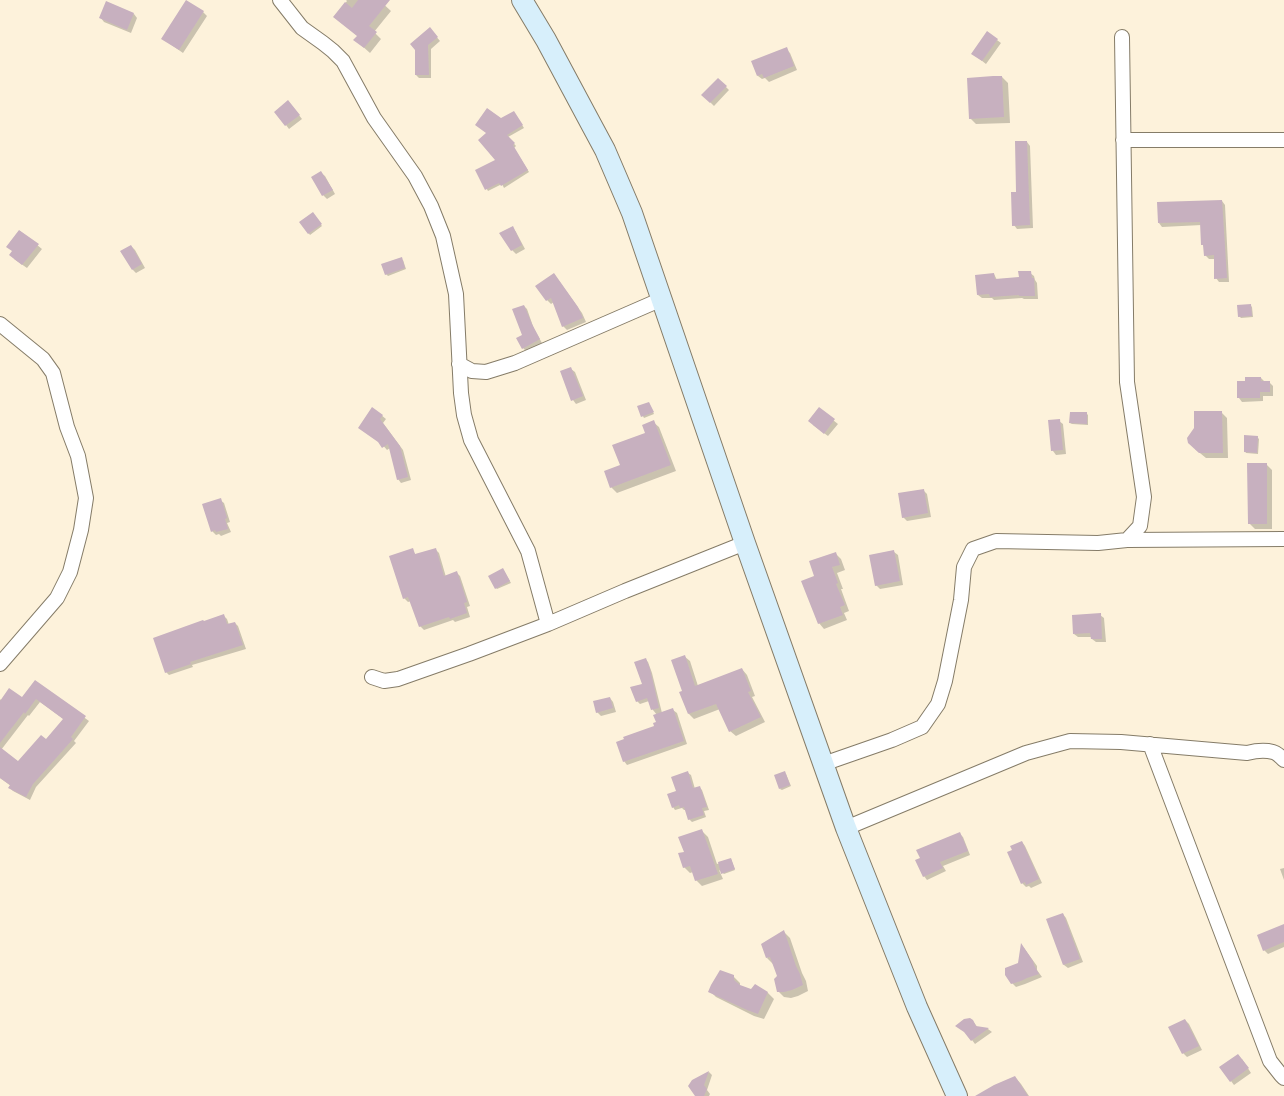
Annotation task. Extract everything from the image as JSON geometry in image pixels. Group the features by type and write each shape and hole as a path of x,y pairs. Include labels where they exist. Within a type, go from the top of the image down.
{"street":[{"path":"280,0 302,28 323,42 343,61 374,118 415,176 431,206 442,236 456,294 462,401 470,440 528,551 548,624"},
{"path":"522,0 546,40 604,150 632,213 744,543 846,828 917,1006 957,1096"},
{"path":"1122,37 1128,382 1144,497 1140,526 1127,540"},
{"path":"1123,140 1284,140"},
{"path":"459,364 472,371 486,372 515,364 662,299"},
{"path":"0,324 43,359 53,373 66,427 78,456 86,498 81,530 70,572 57,598 0,664"},
{"path":"823,764 892,740 922,727 938,704 945,681 961,600 964,567 973,549 996,541 1098,543 1127,540 1284,539"},
{"path":"372,677 384,681 398,679 469,654 548,624 744,543"},
{"path":"846,828 1026,753 1070,741 1121,742 1247,753 1256,751 1274,752 1284,760"},
{"path":"1150,744 1270,1061 1284,1078"}],"building":[{"path":"186,0 204,11 179,50 161,39"},
{"path":"358,0 390,0 369,26 377,32 364,48 353,40 357,36 333,17 345,2 352,8"},
{"path":"106,1 134,13 127,30 99,18"},
{"path":"430,27 438,37 428,45 429,75 415,75 415,50 410,44"},
{"path":"987,31 998,39 982,61 971,54"},
{"path":"787,47 794,66 764,78 762,74 757,76 751,61"},
{"path":"1002,76 1004,117 969,119 967,78"},
{"path":"718,78 727,86 710,103 701,95"},
{"path":"288,100 300,115 285,126 274,112"},
{"path":"487,108 501,118 514,111 523,125 507,135 515,143 513,145 528,170 501,186 499,183 485,190 475,170 495,160 478,140 486,133 475,125"},
{"path":"1015,141 1027,141 1030,225 1012,226 1011,192 1016,192"},
{"path":"321,171 333,190 322,196 311,177"},
{"path":"1222,200 1227,278 1214,279 1214,255 1204,256 1203,245 1201,245 1200,222 1158,223 1157,202"},
{"path":"313,212 322,224 308,234 299,222"},
{"path":"513,226 522,245 511,251 499,233"},
{"path":"19,230 39,244 22,265 9,255 12,251 6,247"},
{"path":"131,245 142,264 132,270 120,251"},
{"path":"402,257 405,268 385,275 381,264"},
{"path":"1018,271 1031,271 1032,278 1034,278 1035,296 990,297 989,294 977,295 975,275 994,273 995,279 1019,277"},
{"path":"554,273 578,307 583,318 562,327 551,298 546,301 535,286"},
{"path":"1251,304 1252,316 1238,317 1237,305"},
{"path":"524,305 540,339 522,349 516,338 522,335 512,309"},
{"path":"571,367 583,396 571,401 560,371"},
{"path":"1245,377 1261,377 1261,381 1270,381 1270,392 1260,392 1260,398 1237,398 1237,381 1245,381"},
{"path":"649,402 654,412 641,417 637,406"},
{"path":"372,407 383,415 380,419 400,446 408,477 397,480 388,444 382,448 378,442 358,428"},
{"path":"819,407 835,419 824,434 808,421"},
{"path":"1194,411 1222,411 1223,453 1199,453 1188,443 1187,438 1194,428"},
{"path":"1070,412 1087,412 1087,424 1069,423"},
{"path":"1060,419 1063,450 1051,451 1048,420"},
{"path":"654,420 671,465 610,488 604,471 620,465 612,445 645,433 642,425"},
{"path":"1244,435 1258,436 1257,453 1244,452"},
{"path":"1247,463 1267,463 1267,524 1248,524"},
{"path":"924,489 928,513 902,518 898,493"},
{"path":"221,498 228,529 211,532 202,504"},
{"path":"413,548 415,554 436,548 444,576 457,571 467,602 464,603 467,613 419,627 408,597 403,599 389,556"},
{"path":"894,550 900,581 875,586 869,555"},
{"path":"836,552 840,565 832,567 838,583 836,584 845,605 840,607 843,615 818,624 801,581 814,576 809,561"},
{"path":"503,568 510,581 495,589 488,576"},
{"path":"1101,613 1102,639 1091,639 1090,633 1073,634 1072,615"},
{"path":"224,614 227,624 235,622 243,645 190,662 191,664 165,673 153,638"},
{"path":"685,655 695,686 742,668 751,691 748,692 761,717 729,732 716,704 688,714 679,692 682,691 671,660"},
{"path":"646,658 659,708 651,710 647,698 636,702 630,687 642,684 634,662"},
{"path":"35,680 86,716 71,737 73,739 33,784 26,797 8,788 10,785 0,778 0,747 18,761 41,735 46,739 63,719 36,699 0,743 0,701 9,688 22,697"},
{"path":"610,697 613,708 596,713 593,701"},
{"path":"673,708 684,741 623,762 616,742 624,739 623,737 654,726 653,723 656,722 653,715"},
{"path":"688,771 693,788 700,786 707,807 702,808 704,815 688,820 684,807 680,808 679,805 672,808 667,794 676,791 671,777"},
{"path":"785,771 790,785 779,789 774,775"},
{"path":"702,829 718,874 695,881 690,866 683,868 678,853 684,852 678,837"},
{"path":"960,832 968,851 940,862 943,868 923,877 915,860 920,858 916,850"},
{"path":"1022,841 1039,879 1026,885 1025,882 1021,884 1007,852 1012,850 1010,846"},
{"path":"731,858 735,869 721,874 718,862"},
{"path":"1063,913 1080,959 1063,965 1046,919"},
{"path":"1284,924 1284,942 1263,951 1257,935"},
{"path":"784,930 803,985 792,990 777,992 774,979 777,976 770,957 766,958 761,944"},
{"path":"1021,943 1039,974 1011,984 1005,975 1005,968 1018,963"},
{"path":"720,970 734,975 734,980 740,985 751,989 755,984 768,992 758,1014 708,992"},
{"path":"970,1018 976,1026 989,1028 971,1041 964,1032 955,1026 964,1019"},
{"path":"1185,1019 1199,1046 1182,1054 1168,1027"},
{"path":"1238,1054 1249,1068 1230,1082 1219,1067"},
{"path":"709,1071 704,1085 707,1089 704,1096 695,1096 688,1086 692,1080"},
{"path":"1015,1076 1028,1096 975,1096 994,1085"}]}
